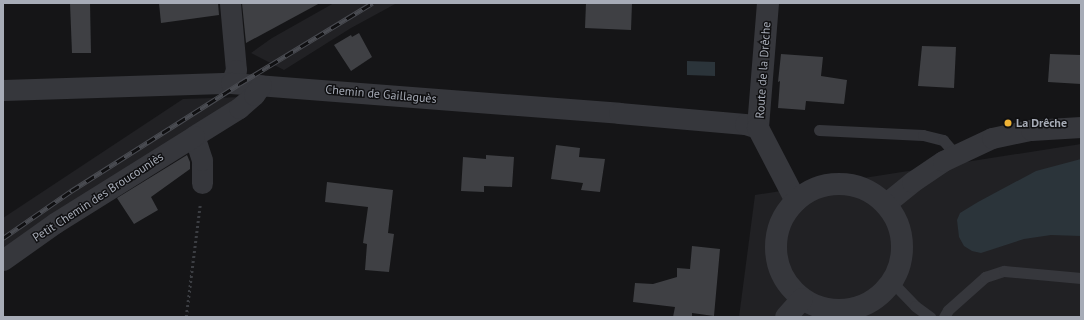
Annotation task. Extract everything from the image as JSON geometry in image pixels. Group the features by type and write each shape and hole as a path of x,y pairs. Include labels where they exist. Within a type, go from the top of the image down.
{"street":[{"path":"230,3 236,70 231,83"},
{"name":"Route de la Drêche","path":"768,3 758,128 796,201"},
{"name":"Chemin de Gaillaguès","path":"3,90 231,83 619,113 745,124 758,128"},
{"name":"Petit Chemin des Broucouniès","path":"3,260 55,223 239,108 254,95 261,85"},
{"path":"885,204 918,178 943,161 992,138 1031,130 1081,127"},
{"path":"194,136 202,160 202,183"},
{"path":"841,184 865,190 876,196 885,204 898,224 902,248 898,271 892,282 875,300 851,310 838,311 813,306 792,291 785,281 776,258 777,233 787,210 796,201 817,188 841,184"},
{"path":"786,317 802,299"}],"lane":[{"path":"818,130 923,135 943,140 956,155"},
{"path":"944,317 948,310 985,277 1004,271 1081,278"},
{"path":"892,282 915,306 930,317"}],"path":[{"path":"186,317 202,183"}],"shaded area":[{"path":"334,3 397,3 351,28 284,70 251,53 272,38"},
{"path":"687,61 715,62 715,76 687,75"},
{"path":"243,97 3,254 3,218 183,99"},
{"path":"1081,144 1081,317 739,317 755,195"},
{"path":"1081,159 1081,236 1051,235 1024,239 981,253 972,251 964,246 959,237 957,220 960,213 1036,171"}],"building":[{"path":"70,3 90,3 91,53 72,53"},
{"path":"159,3 218,3 219,15 161,23"},
{"path":"242,3 320,3 246,43"},
{"path":"586,3 632,3 631,30 585,28"},
{"path":"359,33 372,57 351,71 334,45 351,35 352,37"},
{"path":"922,46 956,47 954,88 918,86"},
{"path":"781,54 823,57 821,76 847,80 844,104 806,101 805,110 778,108 780,81 778,82"},
{"path":"1050,54 1081,55 1081,84 1048,82"},
{"path":"556,145 580,148 579,157 605,159 600,192 581,190 583,183 551,179"},
{"path":"187,155 190,162 190,169 151,197 158,210 134,224 117,198"},
{"path":"486,155 514,157 512,187 484,186 484,192 461,191 463,157 486,159"},
{"path":"327,182 393,190 388,233 394,234 389,272 365,270 367,244 363,243 368,207 325,202"},
{"path":"692,246 720,249 714,316 692,313 692,317 673,317 675,307 633,302 635,283 653,284 677,277 677,268 690,269"}],"railway":[{"path":"3,238 71,191 239,84 372,3"}],"place":[{"name":"La Drêche","path":"1008,123"}]}
